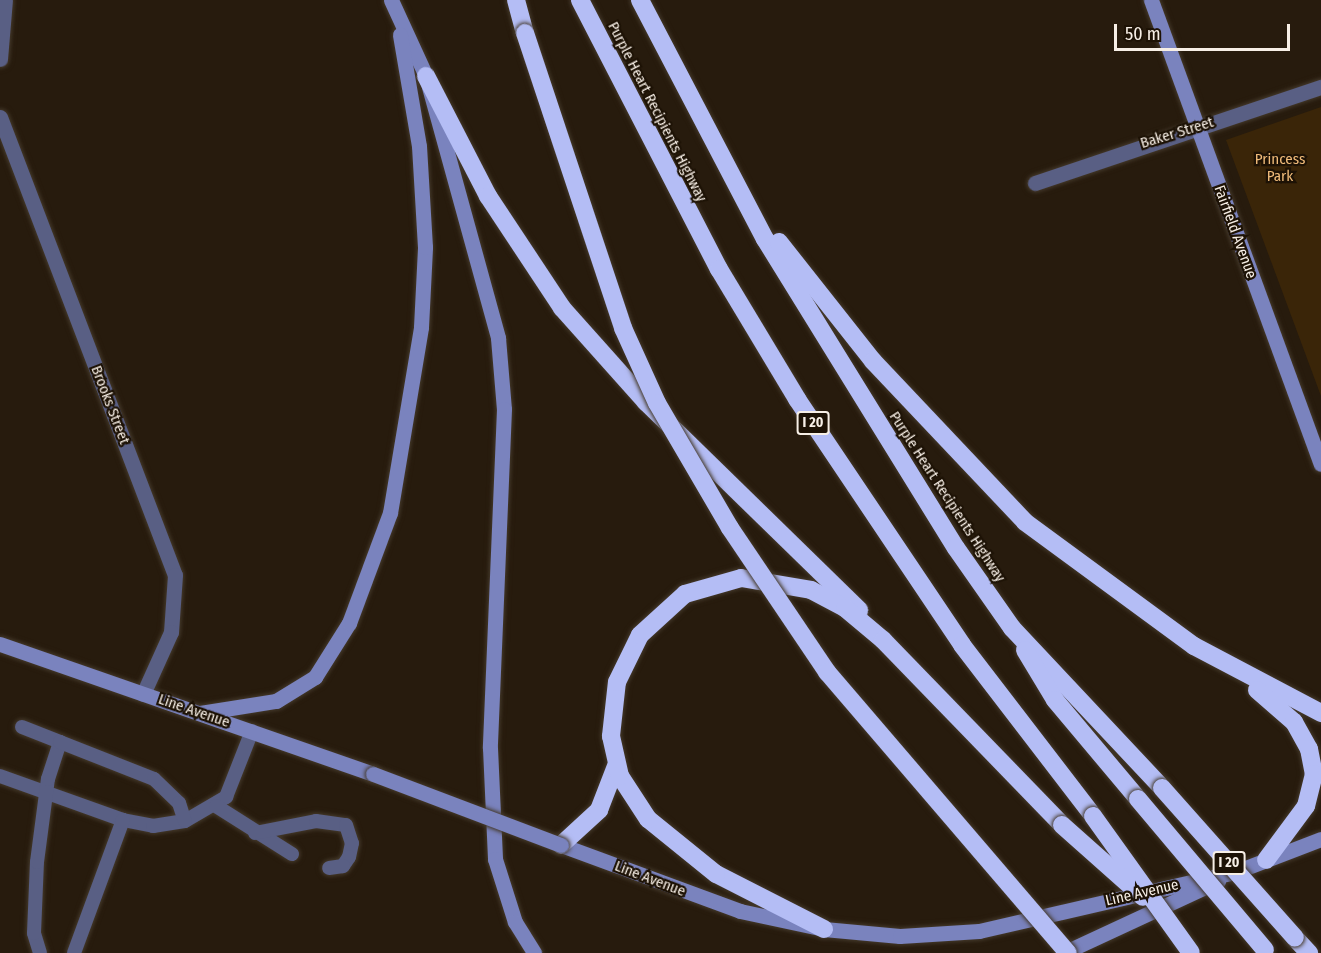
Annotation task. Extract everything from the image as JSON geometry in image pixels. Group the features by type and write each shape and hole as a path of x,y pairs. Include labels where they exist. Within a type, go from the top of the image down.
{"highway":[{"path":"516,0 622,328 657,403 730,528 827,672 1068,953"},
{"name":"Purple Heart Recipients Highway","path":"580,0 719,269 804,408 962,645 1093,816 1191,953"},
{"name":"Purple Heart Recipients Highway","path":"639,0 737,186 901,462 1012,627 1162,788 1309,953"},
{"path":"426,76 488,196 562,308 646,402 784,531 883,640 1062,825 1160,910"},
{"path":"737,186 873,361 985,485 1065,556 1234,671 1294,722 1312,765 1306,806 1266,860"},
{"path":"824,929 716,874 683,848 630,797 616,765 613,705 625,662 660,611 685,594 741,578 778,582 830,599 883,640"},
{"path":"1012,627 1055,700 1266,951"},
{"path":"1234,671 1321,713"},
{"path":"561,845 599,810 616,765"}],"main road":[{"name":"Fairfield Avenue","path":"1151,0 1321,464"},
{"path":"392,2 426,76 488,292 501,361 504,409 490,748 495,859 515,922 534,953"},
{"path":"200,712 276,700 315,677 350,623 390,513 421,327 424,247 419,146 392,2"},
{"name":"Line Avenue","path":"0,644 373,774 740,911 824,929 900,936 979,931 1235,872 1321,839"},
{"path":"1063,953 1169,907 1235,872"}],"street":[{"path":"0,59 5,0"},
{"name":"Baker Street","path":"1035,183 1321,87"},
{"name":"Brooks Street","path":"0,117 175,575 171,632 143,694"}],"lane":[{"path":"22,727 154,779 179,803 185,821"},
{"path":"0,776 123,820 153,826 185,821 216,806 226,797 252,731"},
{"path":"40,953 34,944 35,889 47,794 60,742"},
{"path":"216,806 292,854"},
{"path":"74,953 123,820"},
{"path":"255,832 316,821 346,825 352,843 349,857 343,866 329,868"}],"green space":[{"name":"Princess Park","path":"1321,107 1321,396 1226,140"}]}
